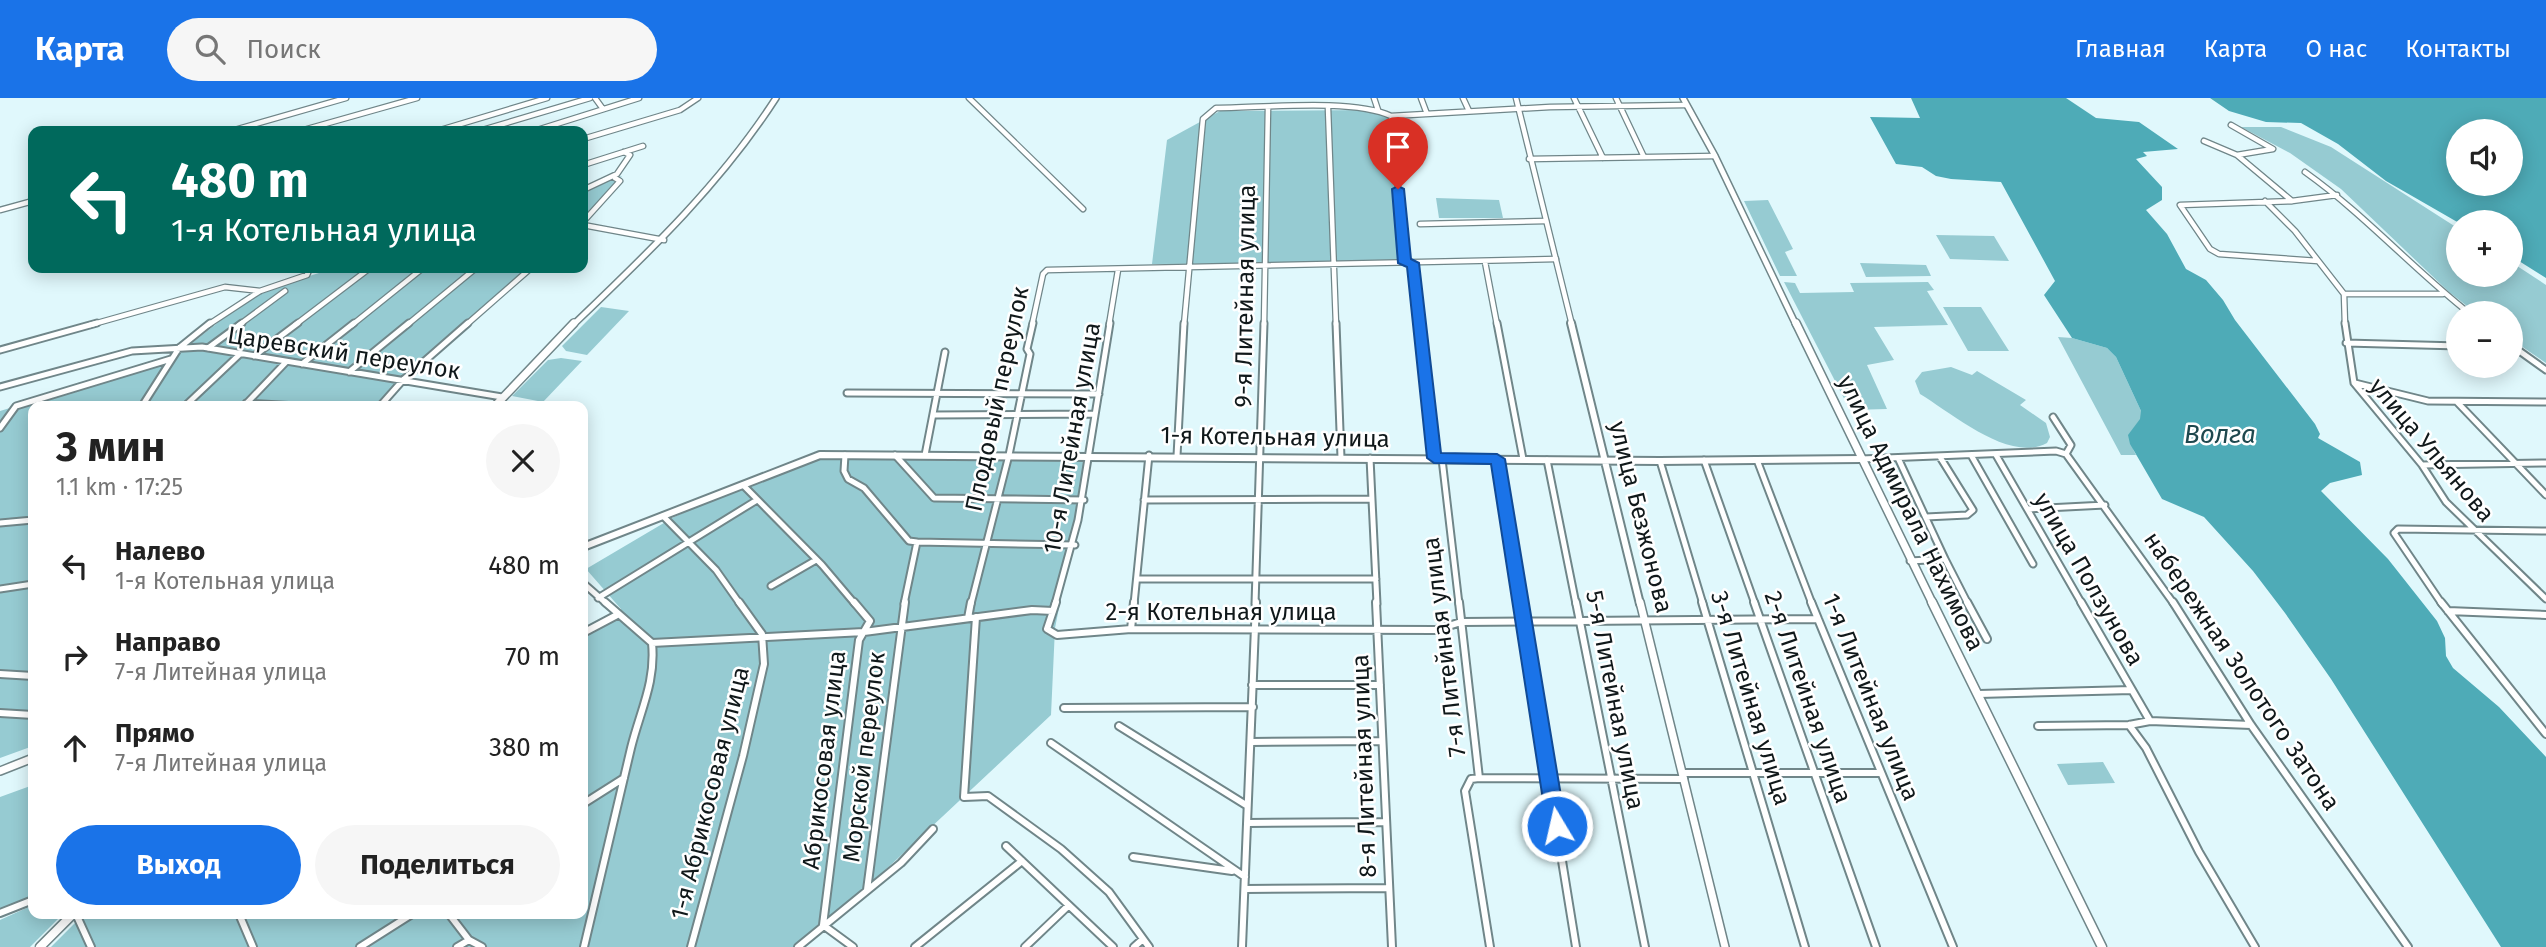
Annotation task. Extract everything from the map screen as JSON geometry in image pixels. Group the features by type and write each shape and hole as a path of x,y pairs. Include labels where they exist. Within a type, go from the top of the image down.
{"main road":[{"path":"499,401 664,240 732,163 776,98"},
{"name":"улица Адмирала Нахимова","path":"1683,98 1715,156 1910,561 1979,694 2102,947"},
{"path":"40,947 70,919"}],"street":[{"path":"248,126 346,98"},
{"path":"318,126 417,98"},
{"path":"454,126 547,98"},
{"path":"497,126 592,98 603,109"},
{"path":"550,126 639,98"},
{"path":"588,138 680,110 698,98"},
{"path":"969,98 1083,209"},
{"path":"1333,98 1331,108 1341,458"},
{"path":"1374,98 1378,110"},
{"path":"1421,98 1427,114"},
{"path":"1463,98 1469,111"},
{"name":"улица Безжонова","path":"1516,98 1529,159 1608,461 1725,947"},
{"path":"1574,98 1603,158"},
{"path":"1616,98 1644,157"},
{"path":"1177,456 1187,269 1203,119 1216,108 1378,110 1391,116 1619,105 1686,105"},
{"name":"9-я Литейная улица","path":"1242,947 1248,823 1246,805 1253,707 1258,499 1262,457 1263,266 1268,107"},
{"path":"1391,116 1405,263"},
{"path":"2231,125 2273,149 2237,155"},
{"path":"2204,141 2237,155 2291,201"},
{"path":"588,163 643,146"},
{"path":"588,188 615,178 628,161 630,155 624,152"},
{"path":"1529,159 1715,156"},
{"path":"2305,172 2336,195 2453,301"},
{"path":"589,216 620,181 615,178"},
{"path":"2318,261 2224,256 2210,249 2180,205 2291,201 2336,195"},
{"path":"2265,201 2295,231 2344,294 2443,294"},
{"path":"0,210 28,202"},
{"path":"1420,224 1546,221"},
{"path":"588,224 664,240"},
{"path":"1118,270 1556,259"},
{"path":"1485,261 1523,459"},
{"name":"7-я Литейная улица","path":"1413,263 1479,778 1471,779 1465,791 1490,947"},
{"name":"Плодовый переулок","path":"1118,270 1047,270 1043,274 1027,349 1030,354 1009,455 984,543 972,618 964,797 988,796 1061,849 1109,892 1143,939"},
{"name":"10-я Литейная улица","path":"1053,611 1075,545 1084,500 1088,455 1118,270"},
{"path":"145,401 179,348 201,329 260,290 296,281 308,273"},
{"path":"254,356 363,273"},
{"path":"302,364 417,273"},
{"path":"349,373 470,273"},
{"path":"384,401 403,380 525,273"},
{"path":"0,350 225,286 260,290"},
{"path":"208,348 285,291"},
{"name":"улица Ульянова","path":"2344,294 2346,343 2354,383 2422,465 2446,502 2546,599"},
{"path":"2346,343 2446,346"},
{"name":"Царевский переулок","path":"0,387 132,351 208,348 502,397"},
{"path":"925,455 945,352"},
{"path":"190,401 240,354"},
{"path":"2523,354 2546,370"},
{"path":"32,401 174,357"},
{"path":"248,401 286,362"},
{"path":"2354,383 2419,400 2546,402"},
{"path":"847,393 1099,394"},
{"path":"0,428 16,406 28,402"},
{"path":"2457,402 2546,495"},
{"path":"934,415 1095,414"},
{"name":"набережная Золотого Затона","path":"2053,417 2071,445 2066,454 2160,582 2250,724 2408,947"},
{"name":"1-я Котельная улица","path":"743,485 820,455 1149,455 1660,461 1898,458 2056,451 2066,454"},
{"path":"845,455 844,471 848,479 864,488 909,541 1075,545"},
{"path":"895,455 934,498 1084,500"},
{"path":"1131,629 1149,455"},
{"name":"улица Ползунова","path":"1996,455 2150,722"},
{"path":"1926,517 1972,513 1969,502 1940,456"},
{"path":"1971,456 2033,564"},
{"name":"8-я Литейная улица","path":"1370,458 1392,947"},
{"path":"1898,458 1945,559 1987,639"},
{"path":"1497,459 1576,947"},
{"name":"5-я Литейная улица","path":"1548,460 1645,947"},
{"name":"2-я Литейная улица","path":"1704,460 1876,947"},
{"name":"1-я Литейная улица","path":"1757,460 1818,619 1953,947"},
{"name":"3-я Литейная улица","path":"1660,461 1805,947"},
{"path":"2422,465 2546,463"},
{"path":"588,545 743,485"},
{"name":"Абрикосовая улица","path":"743,485 869,619 859,640 823,925"},
{"path":"1144,500 1372,499"},
{"path":"598,598 757,500"},
{"path":"2028,509 2105,505"},
{"name":"1-я Абрикосовая улица","path":"663,516 689,541 750,616 763,639 764,663 743,756 691,947"},
{"path":"0,523 28,520"},
{"path":"2546,531 2394,531 2394,535 2447,611 2546,734"},
{"name":"Морской переулок","path":"867,890 899,629 917,542"},
{"path":"1910,561 1945,559"},
{"path":"771,586 816,560"},
{"path":"1136,579 1376,579"},
{"path":"0,589 28,585"},
{"path":"584,947 624,778 631,737 651,687 656,663 652,643 588,588"},
{"path":"652,643 864,632 1032,610 1053,611"},
{"name":"2-я Котельная улица","path":"1053,611 1047,629 1057,635 1131,629 1436,630 1461,622 1580,621 1614,624 1646,620 1818,619"},
{"path":"2447,611 2546,615"},
{"path":"588,630 617,615"},
{"path":"0,674 28,676"},
{"path":"1252,685 1380,685"},
{"path":"1979,694 2132,690"},
{"path":"1064,708 1253,707"},
{"path":"0,713 28,715"},
{"path":"2038,726 2129,725 2150,722 2250,724"},
{"path":"2129,725 2146,748 2199,852 2255,947"},
{"path":"1119,726 1246,805"},
{"path":"1251,742 1382,741"},
{"path":"1051,743 1244,877"},
{"path":"0,771 28,760"},
{"path":"1479,778 1612,778 1752,772 1881,773"},
{"path":"588,801 624,778"},
{"path":"1248,823 1386,822"},
{"path":"798,947 901,863 933,829"},
{"path":"1006,846 1112,947"},
{"path":"1133,857 1236,871"},
{"path":"915,947 1022,861"},
{"path":"1245,889 1389,888"},
{"path":"0,913 28,902"},
{"path":"1025,947 1068,905"},
{"path":"77,919 91,947"},
{"path":"241,919 253,947"},
{"path":"360,947 404,919"},
{"path":"453,919 468,940 482,947"},
{"path":"823,925 853,947"},
{"path":"1135,947 1143,939 1149,947"},
{"path":"457,947 468,940"}],"shaded area":[{"path":"1372,110 1390,117 1394,186 1405,263 1152,264 1167,140 1220,111"},
{"path":"2241,127 2281,127 2331,147 2446,221 2446,287 2523,287 2523,270 2546,285 2546,363 2523,347 2523,301 2461,301 2341,189 2290,153"},
{"path":"622,176 588,213 588,186"},
{"path":"1436,198 1499,200 1503,218 1439,218"},
{"path":"1768,200 1793,249 1785,252 1797,276 1780,276 1744,201"},
{"path":"1936,235 1994,236 2009,261 1950,259"},
{"path":"1860,263 1926,265 1931,276 1866,277"},
{"path":"319,273 522,273 382,401 33,401 172,359 255,293"},
{"path":"1784,282 1795,283 1800,293 1854,292 1850,283 1928,282 1934,290 1927,291 1948,325 1874,327 1894,360 1867,365 1887,409 1850,410"},
{"path":"601,307 629,311 587,355 566,351 562,346"},
{"path":"1943,307 1981,307 2009,351 1968,351"},
{"path":"2058,337 2107,348 2116,357 2141,411 2141,419 2131,436 2136,455 2121,455"},
{"path":"561,358 582,361 544,401 512,396 548,360"},
{"path":"1951,367 1972,375 1977,371 2026,400 2020,405 2046,423 2050,437 2047,443 2016,447 1999,442 1965,424 1920,394 1915,381 1922,372"},
{"path":"28,403 28,748 0,758 0,411"},
{"path":"1089,457 1055,628 1051,715 803,947 51,947 79,919 588,919 588,626 621,609 588,571 588,568 674,517 739,488 820,458"},
{"path":"2103,762 2115,783 2068,785 2057,764"},
{"path":"28,787 28,898 0,910 0,797"},
{"path":"28,907 28,919 58,919 30,947 0,947 0,920"}],"water":[{"name":"Волга","path":"1911,98 2066,98 2096,118 2139,122 2178,149 2143,152 2147,156 2136,159 2162,187 2162,200 2146,210 2167,234 2186,269 2206,280 2223,300 2235,320 2315,424 2320,434 2318,438 2360,462 2362,475 2330,483 2321,491 2388,559 2437,621 2445,638 2446,656 2453,668 2499,707 2546,757 2546,947 2501,947 2331,679 2285,613 2253,571 2204,517 2162,499 2130,444 2128,435 2140,419 2141,411 2116,357 2107,348 2072,338 2044,295 2055,281 2001,182 1951,179 1936,176 1922,167 1896,164 1870,117 1920,118"},
{"path":"2210,98 2546,98 2546,278 2523,264 2523,210 2446,210 2446,216 2386,181 2338,144 2301,123 2266,122 2229,111"}],"route":[{"path":"1398,189 1405,263 1413,263 1434,458 1497,459 1557,826"}]}
